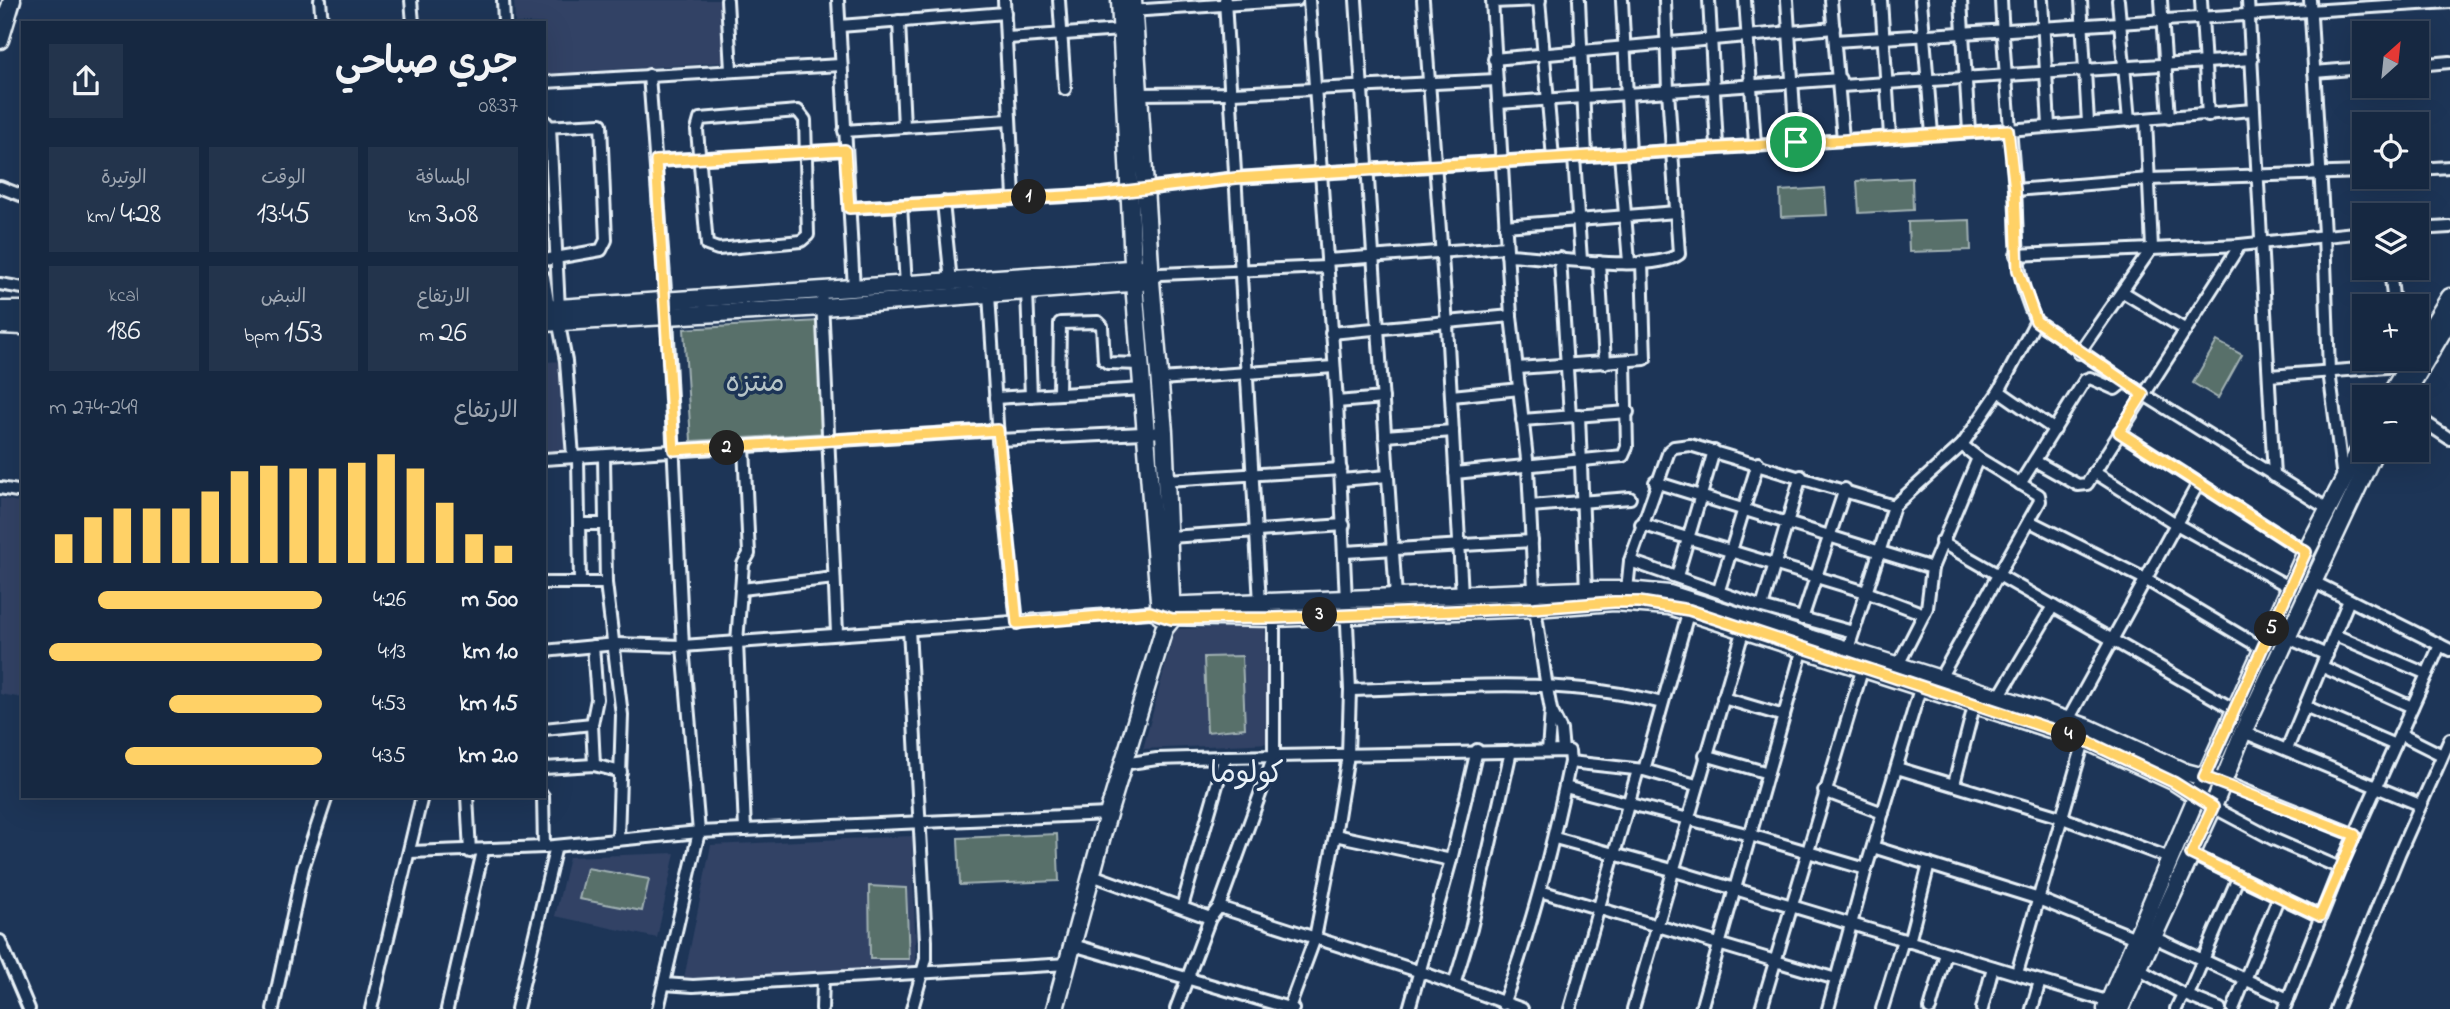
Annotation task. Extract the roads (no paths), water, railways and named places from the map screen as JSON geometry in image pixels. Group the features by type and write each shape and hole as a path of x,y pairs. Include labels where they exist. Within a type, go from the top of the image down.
{"street":[{"path":"0,40 12,0"},
{"path":"320,0 322,21"},
{"path":"411,0 413,21"},
{"path":"503,0 504,21"},
{"path":"727,0 731,70"},
{"path":"838,0 854,289"},
{"path":"1004,0 1014,197"},
{"path":"1059,0 1065,89"},
{"path":"1127,5 1297,0"},
{"path":"1073,945 1188,978 1254,1004 1291,1008 1315,938 1348,755 1350,690 1337,402 1309,0"},
{"path":"1356,0 1396,597"},
{"path":"1423,0 1447,325 1462,595"},
{"path":"1548,751 1551,710 1535,601 1528,468 1511,316 1492,1 1539,0 1545,100 1553,158"},
{"path":"1579,0 1586,96 1580,156 1581,260"},
{"path":"1622,0 1628,96 1625,154 1629,262"},
{"path":"822,299 854,289 951,282 1008,285 1241,271 1327,263 1372,255 1507,251 1599,262 1642,262 1673,258 1679,254 1665,0"},
{"path":"1709,0 1717,146"},
{"path":"1745,0 1755,144"},
{"path":"1787,0 1796,142"},
{"path":"1831,0 1843,139"},
{"path":"1881,0 1890,136"},
{"path":"1921,0 1932,134"},
{"path":"1961,0 1969,131"},
{"path":"2001,0 2004,77 2015,190 2016,255 2027,303 2036,321 2124,382 2329,509"},
{"path":"2042,0 2045,25 2044,74 2049,126"},
{"path":"2081,0 2088,123"},
{"path":"2118,0 2129,121"},
{"path":"2161,0 2169,118"},
{"path":"2201,0 2208,116"},
{"path":"2248,0 2274,476"},
{"path":"1835,41 2248,13 2310,5 2450,2"},
{"path":"1225,3 1260,603"},
{"path":"1055,1009 1163,615 1170,537 1160,379 1146,275 1130,189 1121,30 1127,5"},
{"path":"1127,5 1139,94 1147,187 1141,364 1163,615"},
{"path":"2310,5 2321,174 2329,371 2344,481"},
{"path":"840,26 1005,13"},
{"path":"899,21 904,127"},
{"path":"1494,59 1625,45 1711,41 1834,29"},
{"path":"1007,38 1121,30"},
{"path":"1499,103 1794,83 1886,85 2123,66 2252,59"},
{"path":"2429,64 2450,62"},
{"path":"546,82 841,65"},
{"path":"2314,72 2352,69"},
{"path":"649,75 666,309 683,646 699,832 658,1009"},
{"path":"1139,94 1232,93 1496,80"},
{"path":"849,208 1102,194 1236,178 2008,130 2208,116 2253,110"},
{"path":"798,111 805,120 805,153 809,231 805,239 718,249 707,245 697,130 701,119 798,111"},
{"path":"844,131 1009,120"},
{"path":"2079,353 2152,248 2146,120"},
{"path":"550,259 601,250 606,240 601,124 546,124 550,259 553,318"},
{"path":"656,161 845,150"},
{"path":"2429,168 2450,167"},
{"path":"2015,190 2149,180 2352,173"},
{"path":"0,187 21,195"},
{"path":"943,202 951,282"},
{"path":"901,205 906,285"},
{"path":"1505,226 1676,212"},
{"path":"2429,228 2450,227"},
{"path":"2016,255 2240,245 2261,240 2352,233"},
{"path":"2035,461 2081,486 2087,484 2240,245"},
{"path":"1560,258 1565,366 1582,461 1586,591"},
{"path":"1599,262 1605,363"},
{"path":"1518,368 1645,359 1642,262"},
{"path":"553,318 822,299 989,294 1008,285 1027,291 1146,275"},
{"path":"0,284 21,288"},
{"path":"546,286 566,361 576,457 580,582"},
{"path":"1027,291 1031,396"},
{"path":"2123,292 2186,330"},
{"path":"989,294 998,435 1017,623"},
{"path":"2429,331 2450,297"},
{"path":"822,299 837,634"},
{"path":"0,310 21,310"},
{"path":"1331,333 1447,325 1511,316"},
{"path":"2411,385 2450,319"},
{"path":"1848,649 1894,506 1962,445 1999,391 2036,321"},
{"path":"1059,394 1060,323 1098,322 1102,326 1104,360 1108,363 1141,364"},
{"path":"0,325 21,326"},
{"path":"1455,473 1528,468 1623,456 1627,447 1628,412 1625,362"},
{"path":"1160,379 1334,367"},
{"path":"2269,376 2352,369"},
{"path":"2020,484 2085,380 2090,379 2115,389 2124,382"},
{"path":"995,398 1143,389"},
{"path":"1451,396 1520,389"},
{"path":"1999,391 2055,430"},
{"path":"1337,402 1382,398"},
{"path":"1522,420 1628,412"},
{"path":"2429,425 2450,439"},
{"path":"546,459 674,450 998,435 1164,432"},
{"path":"1385,436 1453,432"},
{"path":"2119,432 2306,552"},
{"path":"1627,590 1630,561 1641,524 1665,458 1674,447 1690,445 1758,463 1894,506"},
{"path":"1828,1009 1872,847 1929,679 1999,575 2040,498 1962,445"},
{"path":"744,447 749,554 743,564 737,642 745,830"},
{"path":"1676,576 1714,452"},
{"path":"604,456 606,583 616,644 622,715 618,839"},
{"path":"1898,665 1924,614 1931,590 1932,568 1941,542 1978,458"},
{"path":"2112,1007 2138,969 2172,859 2204,777 2306,552 2354,462"},
{"path":"2112,1007 2191,854 2213,807 2242,732 2369,462"},
{"path":"1719,590 1758,463"},
{"path":"2094,472 2176,524 2291,588"},
{"path":"1167,480 1254,475 1388,476"},
{"path":"1762,607 1801,476"},
{"path":"1656,482 1932,568"},
{"path":"2068,720 2199,484"},
{"path":"0,488 21,492"},
{"path":"1802,618 1845,489"},
{"path":"1530,506 1630,498"},
{"path":"2029,522 2145,579 2263,649"},
{"path":"579,524 605,524"},
{"path":"1641,524 1817,576 1924,614"},
{"path":"1170,537 1344,525"},
{"path":"1345,552 1532,541"},
{"path":"1941,542 2235,710"},
{"path":"1630,561 1762,607 1853,632"},
{"path":"742,589 835,578"},
{"path":"1872,847 2036,898 2146,938 2244,980 2286,1004 2320,916 2376,787 2427,674 2445,647 2312,581"},
{"path":"546,583 606,583"},
{"path":"1163,615 1274,618 1348,608 1396,597 1462,595 1535,601 1586,591 1627,590 1669,594 1746,622 1803,648 1863,667 1929,679 1999,697 2068,720 2086,734 2213,807 2273,839 2340,868"},
{"path":"2287,749 2307,707 2349,600"},
{"path":"546,651 616,644 683,646 909,629 1163,615 1260,603 1348,608 1535,601 1639,602 1746,622 1898,665 1975,702 2086,734 2185,772 2223,782 2355,835"},
{"path":"1999,697 2053,606"},
{"path":"1570,1009 1689,610"},
{"path":"1177,1009 1210,918 1219,907 1274,756 1274,618"},
{"path":"1633,1009 1696,785 1746,622"},
{"path":"909,629 926,941 922,974 912,1009"},
{"path":"2335,635 2427,674"},
{"path":"2286,637 2412,707"},
{"path":"593,646 597,699 592,724 594,765"},
{"path":"1701,1009 1803,648"},
{"path":"1761,1009 1805,850 1863,667"},
{"path":"1350,690 1601,689 1662,703"},
{"path":"1723,698 1784,716"},
{"path":"1954,784 1975,702"},
{"path":"2307,707 2442,755"},
{"path":"1551,710 1561,730 1563,751"},
{"path":"546,729 592,724"},
{"path":"2242,732 2420,805"},
{"path":"2017,973 2036,898 2086,734"},
{"path":"2336,1009 2450,739"},
{"path":"1123,764 1157,759 1477,750 1570,752 1555,838 1528,937 1503,1004"},
{"path":"1409,1009 1451,860 1477,750"},
{"path":"1454,985 1478,902 1511,751"},
{"path":"1706,755 1768,773"},
{"path":"1182,907 1225,757"},
{"path":"1570,762 1641,770 1696,785"},
{"path":"546,768 594,765 621,772"},
{"path":"1897,768 2060,817 2172,859"},
{"path":"1564,787 1688,818 1866,869"},
{"path":"1824,791 1883,813"},
{"path":"273,1009 303,868 326,798"},
{"path":"371,1009 422,798"},
{"path":"467,798 470,852"},
{"path":"543,798 544,847"},
{"path":"410,852 470,852 544,847 699,832 1108,814"},
{"path":"1335,835 1451,860"},
{"path":"1555,838 1672,870 2017,973 2112,1007"},
{"path":"517,1009 556,846"},
{"path":"447,1009 483,851"},
{"path":"2191,854 2320,916"},
{"path":"1882,1009 1929,864"},
{"path":"1092,875 1210,918"},
{"path":"2176,1009 2202,962 2238,878"},
{"path":"1540,891 1836,979"},
{"path":"2233,1009 2279,896"},
{"path":"1219,907 1421,972 1522,1009"},
{"path":"0,941 29,1009"},
{"path":"1930,1009 1946,953"},
{"path":"664,984 693,986 1068,964"},
{"path":"1982,1009 1993,967"},
{"path":"2138,969 2220,1009"},
{"path":"822,1009 823,979"},
{"path":"2032,1009 2040,981"}],"district":[{"name":"كولوما","path":"1247,772"}],"park label":[{"name":"منتزه","path":"755,381"}]}
